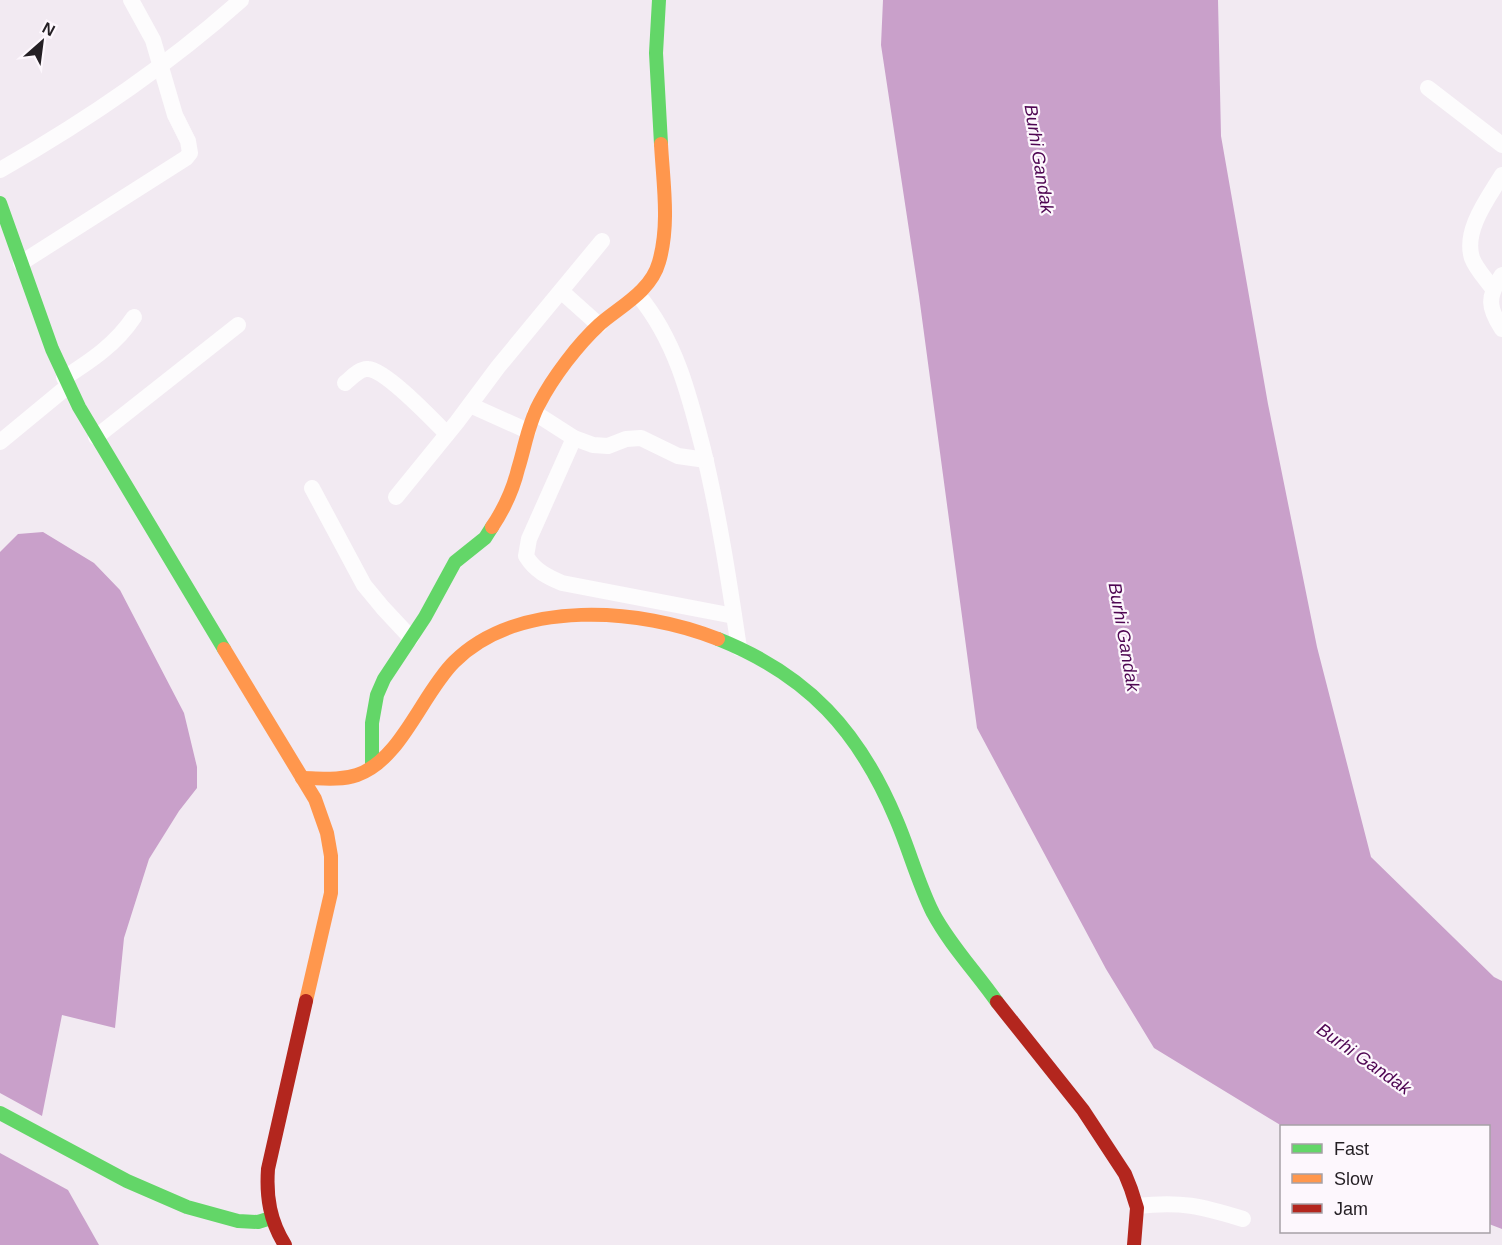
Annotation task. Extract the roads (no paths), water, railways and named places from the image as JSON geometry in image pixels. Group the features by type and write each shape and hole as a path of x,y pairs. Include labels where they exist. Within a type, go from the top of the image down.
{"street":[{"path":"21,263 186,158 190,153 189,141 175,115 147,26 131,0"},
{"path":"0,170 82,122 161,67 242,0"},
{"path":"372,766 372,723 384,679 411,638 455,562 485,538 504,509 518,471 528,431 553,380 599,325 638,295 659,264 665,224 656,53 659,0"},
{"path":"1428,88 1502,145"},
{"path":"1502,175 1477,219 1470,245 1476,266 1498,282 1490,298 1491,307 1502,329"},
{"path":"0,202 66,382 96,437 154,529 315,799 328,832 333,874 319,949 268,1169 267,1186 272,1218 278,1235 285,1245"},
{"path":"396,497 602,241"},
{"path":"561,291 599,325"},
{"path":"638,295 651,311 670,344 684,381 706,460 727,565 739,648"},
{"path":"0,442 123,334 134,317"},
{"path":"96,437 238,325"},
{"path":"345,383 363,370 371,369 390,381 447,434"},
{"path":"470,405 528,431"},
{"path":"535,413 574,438 593,445 608,447 626,439 641,438 678,456 706,460"},
{"path":"574,438 530,539 526,556 531,564 538,571 562,583 734,616"},
{"path":"312,488 364,585 411,638"},
{"path":"302,778 350,777 363,772 396,742 441,677 458,658 473,647 521,625 550,618 625,616 671,623 717,637 773,667 826,706 844,726 888,798 920,884 941,928 1089,1118 1118,1162 1133,1192 1137,1206 1134,1245"},
{"path":"0,1113 117,1176 187,1207 238,1221 258,1222 272,1218"},
{"path":"1137,1206 1186,1204 1243,1219"}],"water":[{"name":"Burhi Gandak","path":"883,0 1218,0 1221,136 1268,404 1317,647 1371,857 1494,977 1502,981 1502,1229 1490,1224 1490,1125 1280,1125 1154,1048 1106,969 977,728 919,296 881,45"},
{"path":"43,532 94,563 120,590 184,713 197,767 197,788 179,811 149,859 124,938 115,1028 62,1015 42,1116 0,1093 0,552 18,534"},
{"path":"0,1153 68,1190 99,1245 0,1245"}]}
